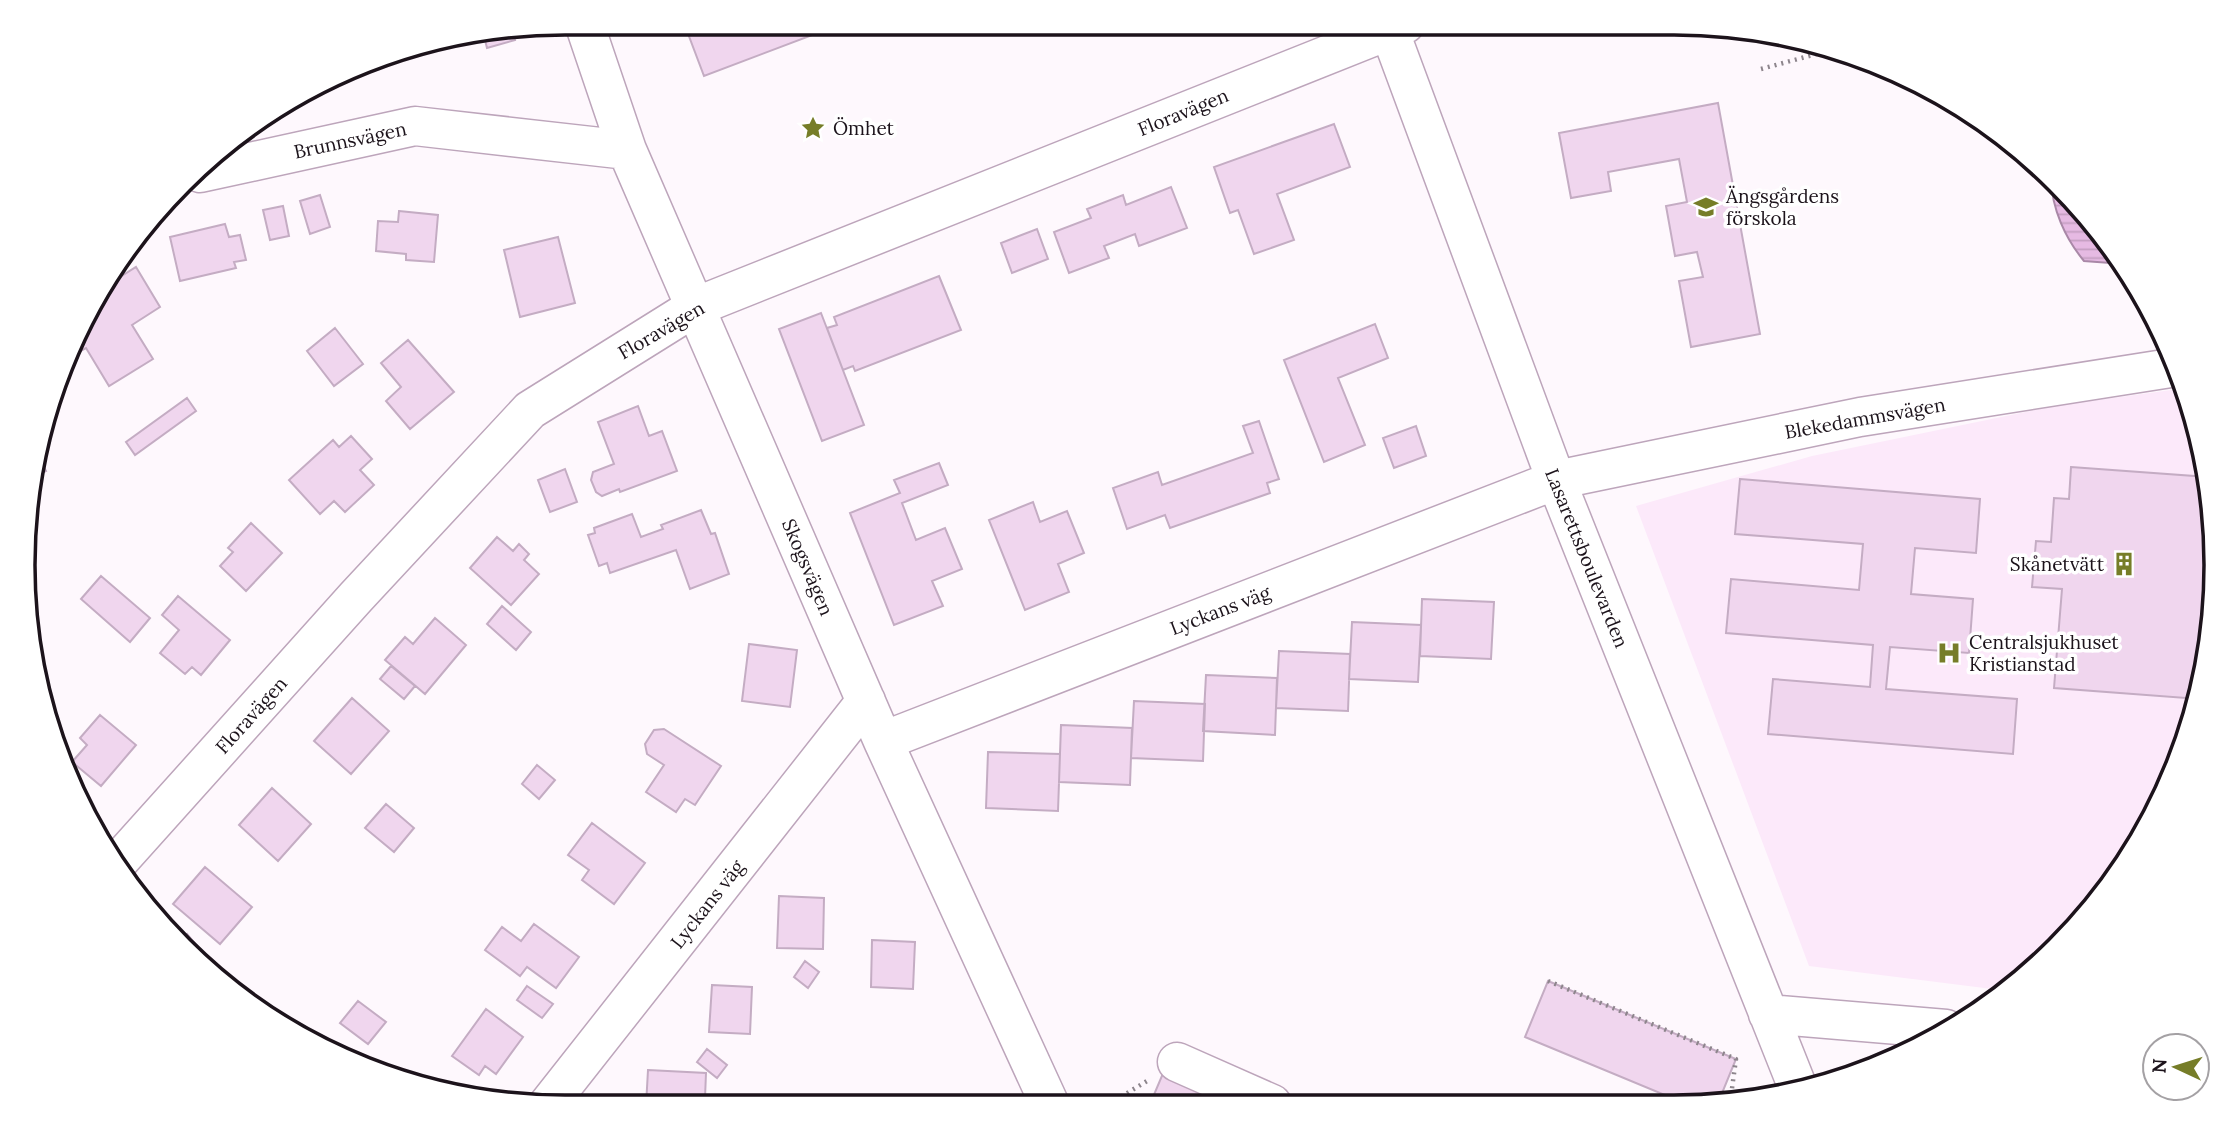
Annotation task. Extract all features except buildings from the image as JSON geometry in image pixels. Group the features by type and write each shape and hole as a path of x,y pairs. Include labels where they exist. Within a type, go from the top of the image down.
{"street":[{"name":"Skogsvägen","path":"588,35 626,150 883,741 1045,1095"},
{"name":"Floravägen","path":"123,857 356,597 530,410 695,307 1372,35"},
{"name":"Lasarettsboulevarden","path":"1397,35 1556,480 1795,1081"},
{"name":"Brunnsvägen","path":"212,170 415,125 626,150"},
{"name":"Blekedammsvägen","path":"1556,480 1860,417 2167,370"},
{"name":"Lyckans väg","path":"883,741 1556,480"},
{"name":"Lyckans väg","path":"556,1095 866,702"},
{"path":"1768,1014 1932,1028"},
{"path":"1177,1062 1252,1095"}],"path":[{"path":"1760,69 1815,54"},
{"path":"1548,981 1736,1059 1732,1091"},
{"path":"1124,1095 1177,1062"}],"shaded area":[{"path":"2053,195 2109,263 2084,261 2065,233"},
{"name":"Centralsjukhuset Kristianstad","path":"2174,390 2176,395 2194,462 2199,496 2203,530 2203,600 2194,668 2186,702 2164,768 2133,830 2094,888 2049,940 1992,989 1809,966 1636,506 1812,456 2054,406"}],"place":[{"name":"Ömhet","path":"813,128"},
{"name":"Ängsgårdens förskola","path":"1706,207"},
{"name":"Skånetvätt","path":"2124,564"},
{"name":"Centralsjukhuset Kristianstad","path":"1949,653"}]}
